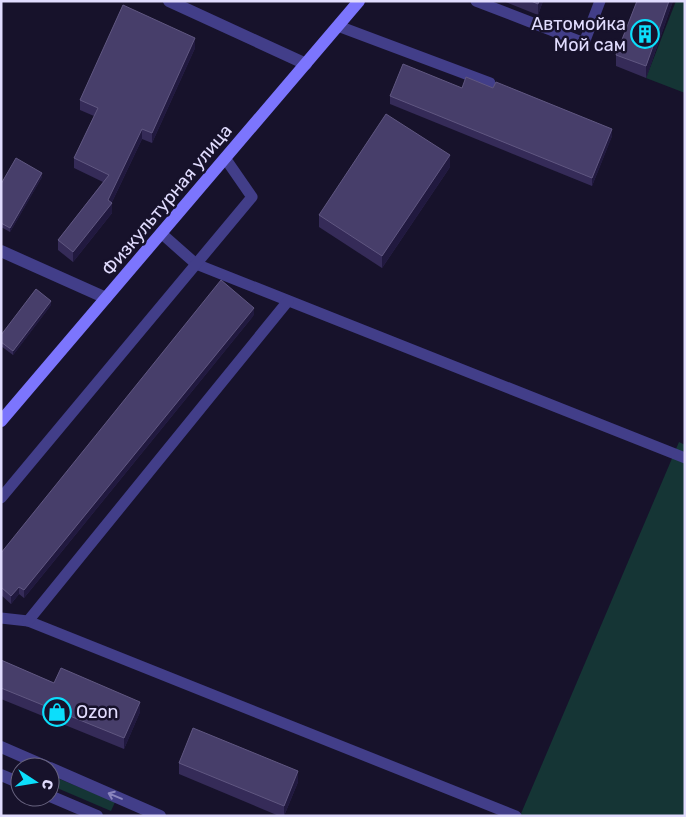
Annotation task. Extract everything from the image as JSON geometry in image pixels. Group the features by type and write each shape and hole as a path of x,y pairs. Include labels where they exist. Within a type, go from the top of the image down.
{"main road":[{"name":"Физкультурная улица","path":"1,420 359,1"}],"street":[{"path":"169,1 306,64"},
{"path":"1,251 106,298"},
{"path":"1,747 24,757"},
{"path":"60,773 160,816"},
{"path":"60,800 97,816"}],"lane":[{"path":"476,1 584,43 600,1"},
{"path":"338,26 490,83"},
{"path":"1,498 252,197 225,158"},
{"path":"161,233 196,264 685,458"},
{"path":"28,621 288,301"},
{"path":"1,618 28,621 516,816"}],"green space":[{"path":"676,1 685,1 685,93 646,78"},
{"path":"679,442 685,445 685,816 520,816"},
{"path":"60,779 115,802 111,811 60,789"}],"building":[{"name":"Автомойка Мой сам","path":"637,1 669,1 646,66 616,55"},
{"path":"123,5 195,38 152,133 142,129 108,200 112,203 73,252 58,240 109,175 74,158 98,108 80,100"},
{"path":"403,64 462,88 466,77 493,88 496,82 612,129 592,178 390,96"},
{"path":"386,114 450,155 382,256 319,215"},
{"path":"16,158 42,173 10,228 1,223 1,184"},
{"path":"221,280 254,308 24,590 19,587 11,596 1,587 1,553"},
{"path":"36,289 51,301 13,351 1,342 1,335"},
{"path":"1,660 54,683 61,668 140,702 124,738 1,688"},
{"path":"193,728 298,771 284,806 179,763"}],"place":[{"name":"Автомойка Мой сам","path":"645,34"},
{"name":"Ozon","path":"57,712"}]}
